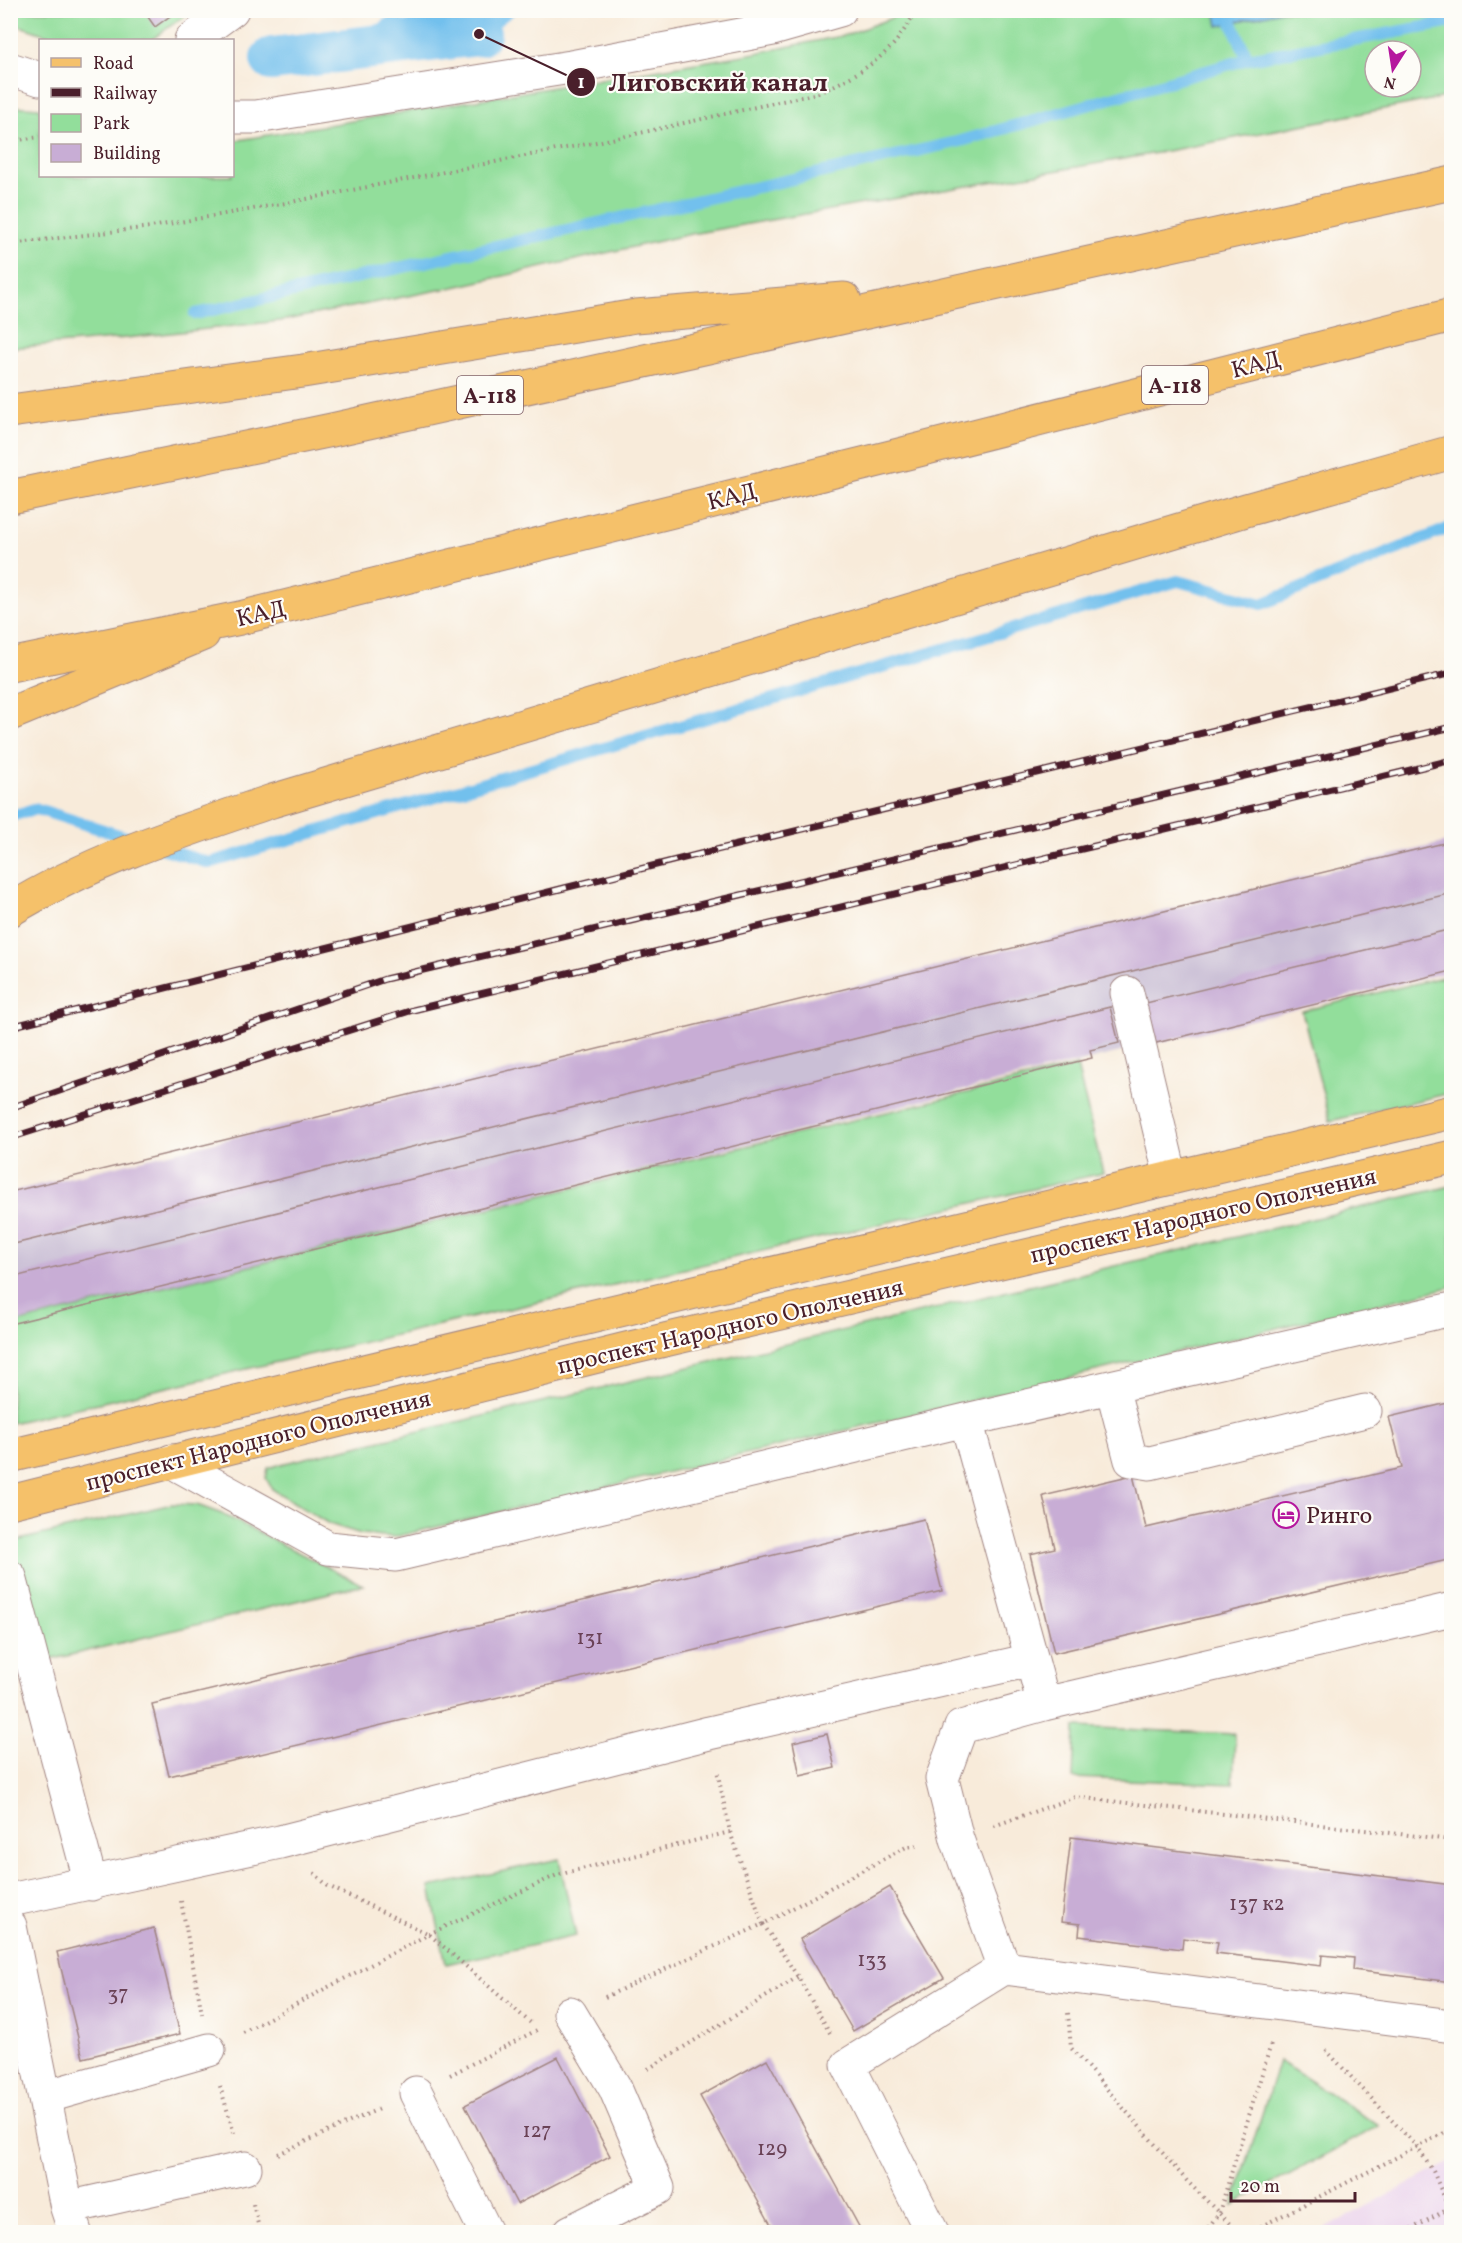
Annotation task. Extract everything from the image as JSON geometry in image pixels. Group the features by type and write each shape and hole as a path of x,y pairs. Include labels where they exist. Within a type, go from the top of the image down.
{"main road":[{"name":"А-118","path":"10,497 332,430 1452,183"},
{"path":"10,411 303,371 636,316 968,289"},
{"name":"КАД","path":"10,665 240,618 1452,315"},
{"path":"10,910 34,896 168,836 272,801 1246,510 1452,452"},
{"path":"10,714 240,618"},
{"name":"проспект Народного Ополчения","path":"10,1456 1452,1112"},
{"name":"проспект Народного Ополчения","path":"10,1502 626,1349 1452,1157"}],"street":[{"path":"193,39 232,10"},
{"path":"234,117 256,117 571,67 773,29 840,10"},
{"path":"10,69 39,79"},
{"path":"1127,993 1170,1178"},
{"path":"171,1461 328,1548 396,1555 966,1420 1452,1309"},
{"path":"1112,1387 1131,1460 1150,1463 1365,1412"},
{"path":"966,1420 1044,1704"},
{"path":"10,1577 92,1884"},
{"path":"1004,1968 957,1839 942,1779 961,1727 1044,1704 1452,1609"},
{"path":"10,1900 280,1842 709,1733 1031,1660"},
{"path":"10,1926 71,2220 245,2168"},
{"path":"932,2232 848,2065 1004,1968 1452,2026"},
{"path":"570,2013 615,2088 658,2187 570,2232"},
{"path":"45,2097 209,2050"},
{"path":"416,2093 486,2232"}],"path":[{"path":"10,244 151,227 281,204 622,137 818,93 852,76 881,57 895,43 917,10"},
{"path":"10,141 39,137"},
{"path":"716,1764 730,1832 763,1924 798,1977 848,2065"},
{"path":"570,2013 763,1924 906,1847 957,1839 1075,1797 1452,1840"},
{"path":"209,2050 429,1934 557,1875 730,1832"},
{"path":"245,2168 416,2093 538,2029 429,1934 328,1886 280,1842"},
{"path":"615,2088 798,1977"},
{"path":"1067,2004 1071,2048 1187,2181 1238,2232"},
{"path":"1205,2232 1219,2213 1283,2005"},
{"path":"1323,2046 1418,2147 1433,2171 1450,2208 1406,2232"},
{"path":"1250,2232 1452,2129"}],"shaded area":[{"path":"1451,841 1451,971 11,1324 10,1192"},
{"path":"1451,2162 1451,2232 1318,2232 1433,2171"}],"green space":[{"path":"11,11 191,11 152,39 58,39 11,23"},
{"path":"910,11 1451,11 1451,96 1157,153 691,234 454,287 280,321 11,348 10,106 39,108 39,177 234,177 234,141 756,53 846,35"},
{"path":"1451,975 1451,1093 1330,1121 1302,1011"},
{"path":"1077,1066 1103,1173 11,1423 11,1324"},
{"path":"1451,1186 1451,1287 394,1537 361,1534 329,1524 272,1489 266,1478 268,1468 285,1463"},
{"path":"172,1504 197,1505 222,1514 363,1585 41,1662 11,1542"},
{"path":"1075,1727 1235,1734 1233,1784 1073,1778"},
{"path":"559,1859 576,1936 446,1964 430,1887"},
{"path":"1279,2061 1379,2126 1233,2205"}],"water":[{"path":"1215,10 1282,10 1282,11 1218,26"}],"building":[{"path":"143,10 166,10 170,16 155,27"},
{"path":"1452,841 1452,893 10,1245 10,1192"},
{"path":"1452,929 1452,971 1156,1043 1146,1003"},
{"path":"1110,1007 1119,1043 1090,1050 1092,1058 10,1324 10,1278"},
{"path":"1452,1402 1452,1559 1054,1653 1030,1554 1055,1548 1043,1496 1133,1475 1146,1528 1402,1468 1389,1417"},
{"path":"924,1519 942,1591 169,1776 152,1704"},
{"path":"827,1734 835,1768 800,1776 793,1742"},
{"path":"1071,1837 1452,1885 1452,1982 1353,1970 1354,1958 1322,1955 1321,1966 1216,1953 1218,1942 1183,1938 1182,1949 1079,1936 1080,1924 1061,1922"},
{"path":"890,1887 944,1978 853,2031 800,1939"},
{"path":"154,1928 180,2034 83,2058 57,1952"},
{"path":"558,2057 610,2156 517,2204 465,2105"},
{"path":"767,2059 862,2232 775,2232 700,2096"}],"waterway":[{"path":"358,49 406,10"},
{"path":"479,34 510,10"},
{"path":"195,314 961,141 1248,59 1452,22"},
{"path":"1232,23 1248,59"},
{"path":"272,59 479,34"},
{"path":"161,848 209,863 1178,581 1262,604 1452,527"},
{"path":"10,816 37,809 138,841"}],"railway":[{"path":"10,1027 716,850 1452,673"},
{"path":"10,1108 385,979 1452,727"},
{"path":"10,1138 413,1010 1452,760"}],"place":[{"name":"Лиговский канал","path":"479,34"},
{"name":"Ринго","path":"1286,1515"}]}
